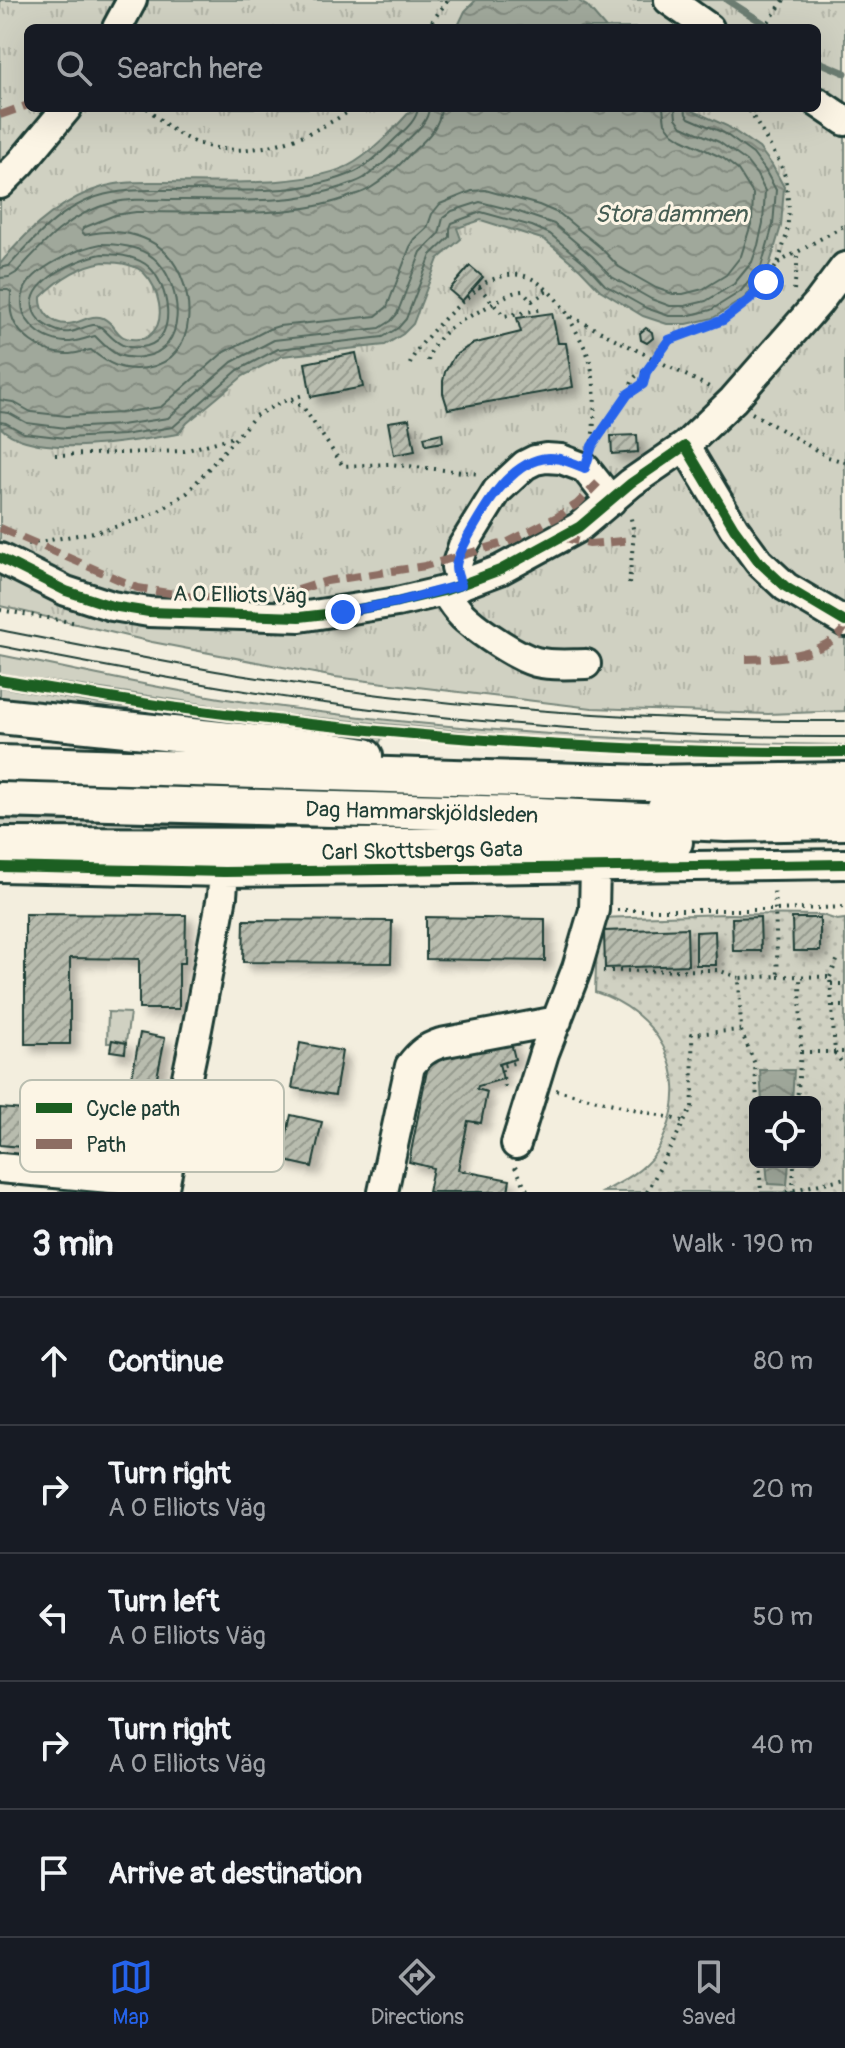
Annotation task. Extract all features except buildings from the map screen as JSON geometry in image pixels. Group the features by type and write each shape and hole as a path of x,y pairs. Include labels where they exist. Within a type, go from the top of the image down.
{"main road":[{"path":"0,716 328,750 506,779"},
{"name":"Dag Hammarskjöldsleden","path":"0,763 647,783 845,780"},
{"name":"Dag Hammarskjöldsleden","path":"0,800 518,814 726,824 845,822"},
{"path":"0,845 673,843 726,824"}],"street":[{"path":"119,24 132,0"},
{"path":"669,0 703,24"},
{"path":"821,105 845,121"},
{"path":"0,184 64,112"},
{"name":"A O Elliots Väg","path":"4,560 66,591 112,606 149,612 300,617 397,602 452,588 500,570 579,527 631,483 685,446 733,400 818,303 845,267"},
{"path":"685,446 734,528 759,562 786,587 845,622"},
{"path":"586,664 535,662 496,641 466,620 455,607 452,588 463,546 497,491 525,465 546,458 588,457 611,501"},
{"path":"518,814 845,800"},
{"name":"Carl Skottsbergs Gata","path":"0,867 224,872 845,864"},
{"path":"516,1144 543,1055 577,968 594,910 595,868"},
{"path":"186,1080 224,872"},
{"path":"383,1192 410,1066 420,1052 441,1043 557,1021"},
{"path":"0,1168 20,1170"},
{"path":"35,1172 164,1187"}],"path":[{"path":"430,24 448,0"},
{"path":"766,24 784,0"},
{"path":"152,112 185,138 199,144 232,149 294,139 347,112"},
{"path":"628,394 643,384 646,372 669,340 723,320 739,309 766,282 778,263 787,234 789,208 785,176 750,112"},
{"path":"778,263 845,225"},
{"path":"794,294 797,253"},
{"path":"410,364 430,334 479,287 498,277 526,276 559,302 588,356 594,382 595,411 588,457"},
{"path":"479,287 504,316 544,309"},
{"path":"428,361 434,345 466,317 503,296 523,291 532,301 547,291"},
{"path":"568,315 733,400 745,410 828,457 845,462"},
{"path":"588,457 628,394 634,377 646,372"},
{"path":"4,560 33,542 105,530 159,511 187,493 255,416 303,395"},
{"path":"289,399 303,407 343,466 389,464 510,478"},
{"path":"55,455 184,451 237,436"},
{"path":"629,584 633,540"},
{"path":"773,865 778,976"},
{"path":"594,910 845,907"},
{"path":"839,956 830,977 835,1053 845,1067"},
{"path":"577,968 588,971 718,970 739,978 830,977"},
{"path":"797,1096 801,1052 800,976"},
{"path":"739,978 741,1030 755,1064 757,1096"},
{"path":"831,984 845,984"},
{"path":"833,1006 845,1006"},
{"path":"647,1192 692,1107 692,1034 741,1030"},
{"path":"801,1052 845,1052"},
{"path":"535,1083 683,1121"},
{"path":"759,1168 761,1192"},
{"path":"793,1192 794,1168"},
{"path":"786,1192 845,1178"}],"green space":[{"path":"0,0 845,0 845,711 768,714 592,708 335,677 152,642 0,606"},
{"path":"0,655 204,695 385,720 615,738 845,747 784,748 587,741 257,712 0,674"},
{"path":"0,687 237,724 382,738 379,744 0,705"},
{"path":"0,819 260,827 418,826 414,829 0,832"},
{"path":"727,914 822,915 845,919 845,1192 603,1192 635,1173 654,1155 672,1111 674,1088 671,1067 652,1029 636,1013 595,992 598,918"},
{"path":"108,1012 130,1013 126,1042 112,1040 107,1043"}],"water":[{"path":"476,0 577,0 587,6 603,24 459,24 465,11"},
{"name":"Stora dammen","path":"409,112 696,112 727,126 759,148 772,165 784,187 781,226 768,270 745,298 713,318 687,324 667,324 643,316 600,290 545,240 481,220 457,228 461,239 438,259 413,324 385,345 282,356 243,376 178,434 111,444 59,446 15,437 0,427 0,264 47,216 90,191 120,183 263,182 328,173 347,166 386,137","holes":["103,262 125,264 144,273 157,295 159,321 146,338 125,338 103,318 67,324 56,322 45,312 41,297 69,274"]},
{"path":"760,1070 794,1070 792,1096 762,1096"},
{"path":"767,1168 788,1168 787,1185 768,1184"}],"waterway":[{"path":"727,0 765,24"},
{"path":"821,63 845,73"}],"tram line":[{"path":"0,630 245,676 394,697 619,716 845,721"},
{"path":"0,646 277,696 449,718 647,733 845,737"}],"marked path":[{"path":"0,115 24,106"},
{"path":"0,528 138,588 221,598 282,595 327,581 425,566 508,542 577,504 598,483"},
{"path":"562,537 589,544 633,540"},
{"path":"746,659 800,654 827,644 845,627"}],"cycle path":[{"path":"0,558 66,591 112,606 149,612 300,617 343,612 444,591 500,570 579,527 631,483 685,446 734,528 759,562 786,587 845,622"},
{"path":"0,680 186,709 432,736 597,747 845,752"},
{"path":"0,867 224,872 845,864"}],"route":[{"path":"343,612 461,585 456,567 463,546 497,491 510,478 525,465 546,458 561,459 585,468 592,446 628,394 643,384 646,372 669,340 723,320 766,282"}]}
